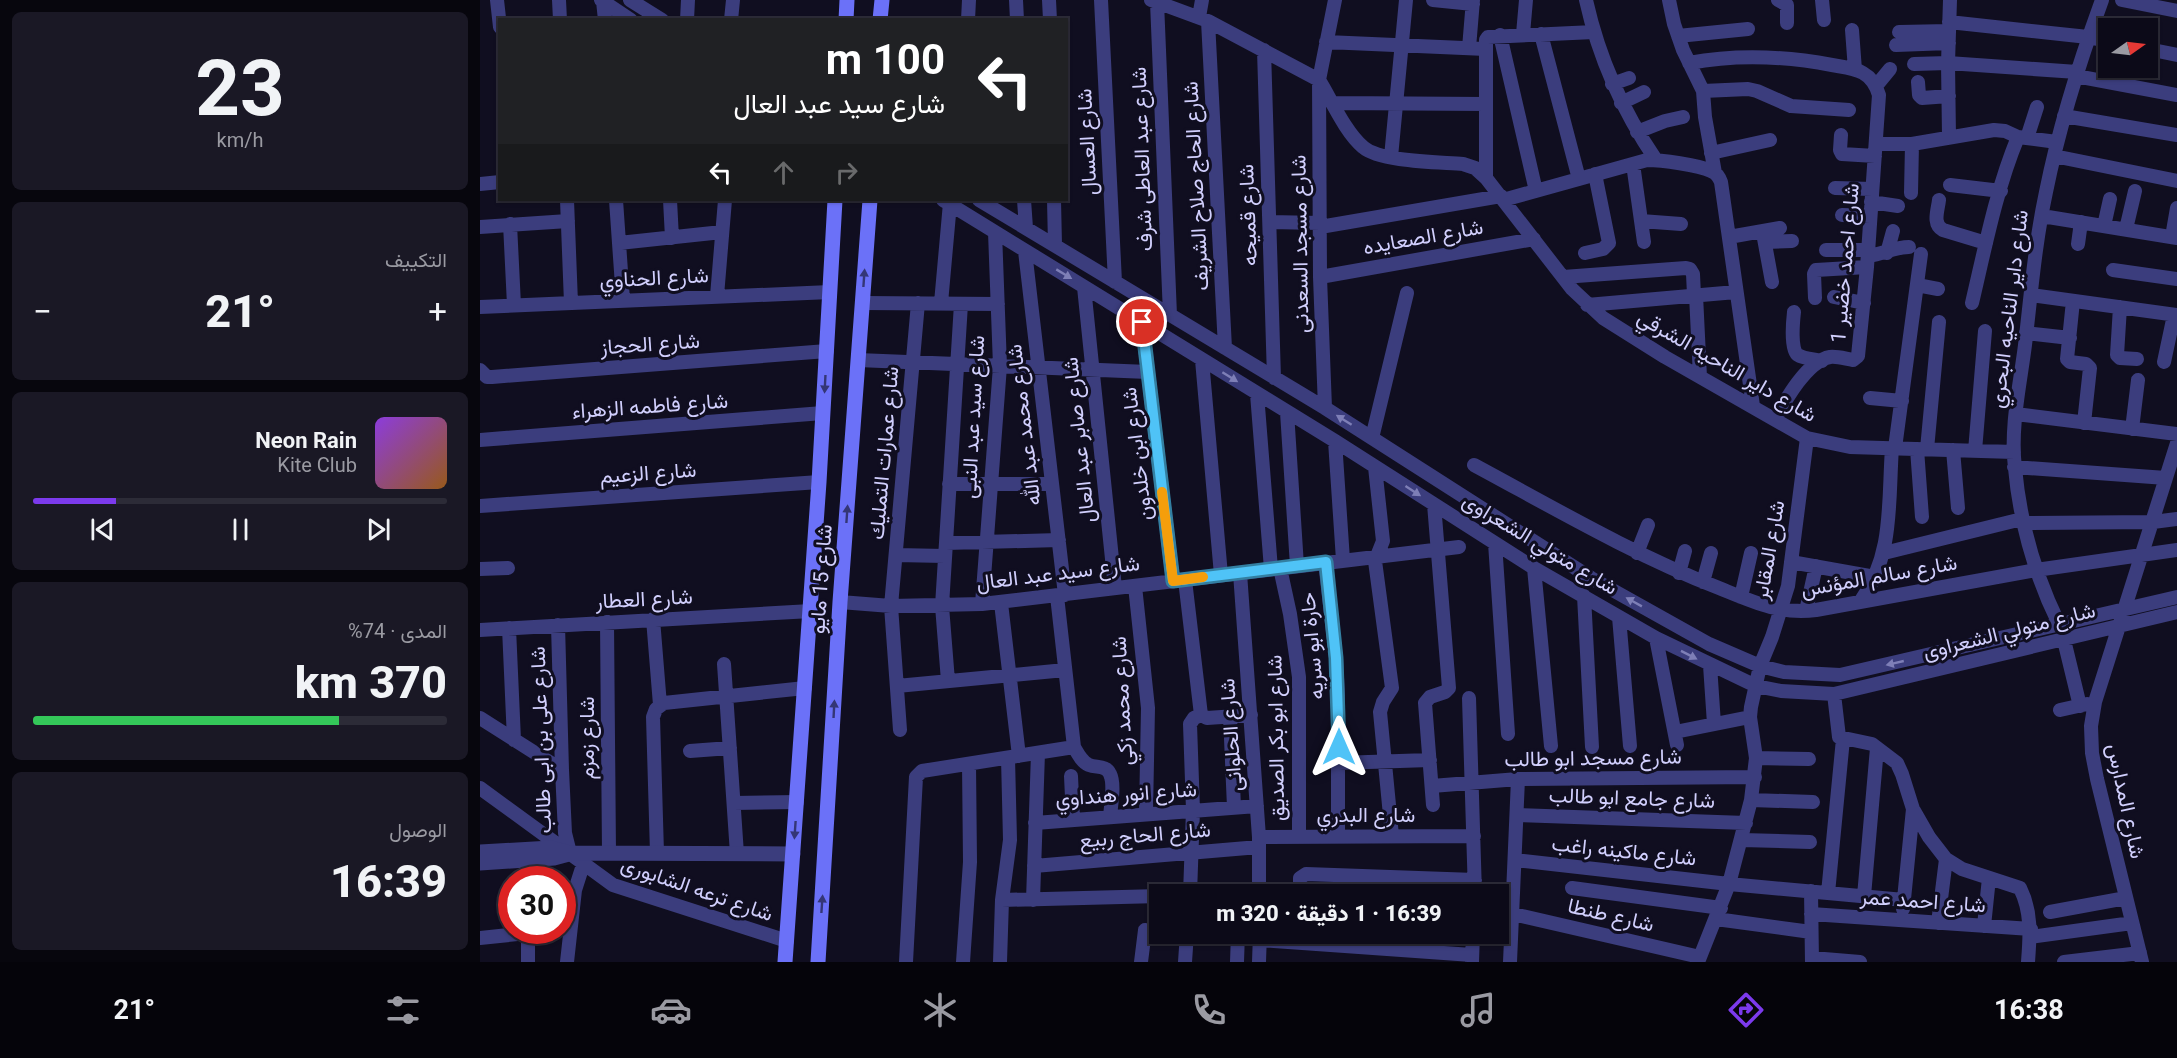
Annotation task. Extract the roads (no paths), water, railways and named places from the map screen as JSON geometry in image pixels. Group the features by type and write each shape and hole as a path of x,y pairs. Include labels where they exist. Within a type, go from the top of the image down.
{"main road":[{"path":"846,18 847,0"},
{"path":"880,18 882,0"},
{"name":"شارع 15 مايو","path":"785,962 811,611 835,201"},
{"name":"شارع 15 مايو","path":"818,962 840,602 870,201"}],"street":[{"path":"497,0 499,18"},
{"path":"559,0 560,18"},
{"path":"630,0 642,4 660,18"},
{"path":"687,18 688,0"},
{"path":"732,18 733,0"},
{"path":"968,18 969,0"},
{"path":"1016,0 1017,18"},
{"path":"1049,0 1050,18"},
{"name":"شارع العسال","path":"1101,0 1115,282"},
{"name":"شارع الحاج صلاح الشريف","path":"1202,0 1225,348"},
{"name":"شارع مسجد السعدنى","path":"1325,408 1320,277 1319,80 1335,0"},
{"path":"1391,157 1406,0"},
{"path":"1433,0 1473,2 1469,48"},
{"path":"1523,34 1526,0"},
{"path":"1586,0 1594,32 1612,84 1637,132 1656,160"},
{"path":"1669,0 1678,36 1702,90 1715,173 1721,182 1753,406"},
{"path":"1778,0 1787,5 1787,23"},
{"path":"1822,0 1824,20"},
{"path":"1949,137 1950,0"},
{"name":"شارع داير الناحيه البحري","path":"2059,624 2036,570 2022,521 2014,467 2016,414 2042,216 2064,116 2102,0"},
{"path":"2122,0 2177,11"},
{"path":"602,1 604,18"},
{"path":"602,1 628,18"},
{"path":"1154,1 1203,19 1319,80 1362,146 1371,153 1470,166 1486,178"},
{"name":"شارع عبد العاطى شرف","path":"1154,1 1170,315"},
{"path":"1678,36 1748,29"},
{"path":"1852,30 1855,70"},
{"path":"1486,178 1486,49 1488,37 1594,32"},
{"path":"1897,39 1949,32 2098,39"},
{"path":"1541,34 1579,178"},
{"path":"1500,35 1536,191"},
{"path":"1326,42 1486,49"},
{"name":"شارع قميحه","path":"1264,50 1274,378"},
{"path":"2158,51 2177,55"},
{"path":"1689,63 1713,58 1756,56 1819,63 1855,70 1871,79 1876,86 1890,69"},
{"path":"1914,64 1948,63 2077,74 2177,95"},
{"path":"1612,84 1629,78"},
{"path":"1917,82 1919,95 1922,98 1949,96"},
{"name":"شارع احمد خضير 1","path":"1774,419 1798,381 1822,361 1830,357 1853,360 1857,358 1868,258 1879,104 1876,86"},
{"path":"1702,90 1748,89 1791,106 1849,110"},
{"path":"1621,103 1644,92"},
{"path":"1333,103 1486,104"},
{"path":"1972,303 2001,191 2037,107"},
{"path":"2064,116 2177,135"},
{"path":"1637,132 1683,117"},
{"path":"1840,135 1842,154 2000,130 2056,149 2177,181"},
{"path":"1712,153 1770,141"},
{"path":"1911,193 1912,144"},
{"path":"1270,222 1320,225 1502,198 1656,160 1706,169 1715,173"},
{"path":"1633,164 1644,242"},
{"path":"1585,252 1603,249 1609,243 1595,174"},
{"name":"شارع داير الناحيه الشرقي","path":"1486,178 1563,277 1587,305 1603,318 1807,438 1850,447 2014,452"},
{"path":"480,184 498,182"},
{"path":"1950,185 2001,191"},
{"path":"1835,188 1871,202 1898,206"},
{"path":"2126,229 2135,191"},
{"path":"2104,226 2110,199"},
{"path":"1939,200 1936,222 1938,227 1943,231 1986,243"},
{"path":"567,201 571,303"},
{"path":"616,201 623,300"},
{"path":"670,201 672,238"},
{"path":"717,296 725,201"},
{"path":"941,303 946,201"},
{"name":"شارع متولي الشعراوى","path":"946,201 1335,441 1534,568 1656,638 1756,686 1780,691 1834,694 2177,612"},
{"name":"شارع متولي الشعراوى","path":"981,201 1325,408 1592,578 1709,644 1760,666 1784,672 1839,675 2177,597"},
{"path":"1024,201 1026,228"},
{"path":"1054,201 1055,245"},
{"path":"1842,215 1871,202"},
{"path":"2042,216 2175,237 2177,208"},
{"path":"480,227 568,220"},
{"path":"1641,221 1681,224"},
{"path":"2078,244 2081,222"},
{"path":"510,224 514,305"},
{"path":"1764,237 1780,228"},
{"path":"1887,253 1893,231"},
{"path":"619,243 722,232"},
{"name":"شارع سيد عبد النبى","path":"982,604 1000,366 995,232"},
{"path":"1729,237 1764,237 1792,241"},
{"path":"1764,237 1772,282"},
{"name":"شارع الصعايده","path":"1320,277 1534,239"},
{"path":"1815,298 1814,274 1816,270 1887,253 1896,248 1915,250 1917,285 1902,401 1893,448 1884,553 1875,577 1860,602"},
{"path":"1826,250 1868,258"},
{"name":"شارع محمد عبد الله","path":"1025,251 1059,540 1065,670 1074,747"},
{"path":"1563,277 1690,269 1693,274 1695,295 1700,377"},
{"path":"2112,270 2177,279"},
{"path":"1917,285 1938,289"},
{"name":"شارع صابر عبد العال","path":"1084,287 1115,588"},
{"name":"شارع الحناوي","path":"480,307 830,292"},
{"path":"1587,305 1736,292"},
{"path":"1372,438 1407,293"},
{"path":"2031,295 2175,315 2164,362"},
{"path":"1834,297 1864,303"},
{"path":"2073,301 2067,359 2070,362 2086,364 2090,368 2084,423"},
{"path":"862,303 998,304"},
{"name":"شارع عمارات التمليك","path":"900,730 891,606 918,303"},
{"path":"948,681 942,606 961,304"},
{"path":"2120,307 2117,355 2120,358 2137,359"},
{"path":"1794,312 1793,345 1795,353 1798,356 1822,361"},
{"name":"شارع ابن خلدون","path":"1142,322 1200,715"},
{"path":"1922,517 1922,449 1939,322"},
{"path":"1975,451 1985,331"},
{"path":"2026,333 2070,338"},
{"name":"شارع الحجاز","path":"480,370 487,377 492,377 826,351"},
{"path":"858,360 1148,372"},
{"path":"1202,360 1221,575"},
{"path":"2132,429 2138,380"},
{"name":"شارع ابو بكر الصديق","path":"1257,394 1276,568 1290,614 1299,677 1299,837"},
{"path":"1870,398 1902,401"},
{"path":"1287,412 1297,566"},
{"name":"شارع فاطمه الزهراء","path":"480,440 823,413"},
{"path":"2016,414 2177,434"},
{"name":"شارع المقابر","path":"1699,960 1729,884 1751,800 1756,758 1750,717 1760,666 1788,586 1807,438"},
{"path":"1335,441 1343,560"},
{"name":"شارع المدارس","path":"2141,958 2092,753 2091,726 2095,702 2153,522 2169,483 2177,443"},
{"path":"1953,450 1958,508"},
{"name":"شارع سالم المؤنس","path":"1474,465 1637,553 1679,573 1780,611 1806,612 2036,570 2177,550"},
{"path":"1375,467 1383,541 1376,556 1392,688 1380,711 1392,836"},
{"path":"2014,467 2169,483"},
{"name":"شارع الزعيم","path":"480,506 819,482"},
{"path":"950,484 1052,484"},
{"path":"1433,806 1425,703 1430,697 1448,690 1434,504"},
{"path":"1884,553 2022,521 2153,522 2177,519"},
{"path":"1637,553 1648,525"},
{"path":"896,555 945,550 987,542 1059,540"},
{"path":"1495,543 1508,734"},
{"name":"شارع سيد عبد العال","path":"840,602 891,606 1001,603 1459,547"},
{"path":"1679,573 1685,551"},
{"path":"1703,582 1711,553"},
{"path":"1741,597 1751,553"},
{"name":"حارة ابو سريه","path":"1326,562 1336,658 1338,836"},
{"path":"1791,562 1875,577"},
{"path":"1806,612 1816,566"},
{"path":"480,569 508,568"},
{"path":"1534,568 1551,746"},
{"name":"شارع الحلوانى","path":"1240,573 1257,806 1260,884"},
{"name":"شارع محمد زكي","path":"1135,586 1148,708 1146,813"},
{"path":"1584,596 1592,747"},
{"path":"1000,962 1002,900 1010,840 1013,757 1009,675 1001,603"},
{"name":"شارع العطار","path":"480,630 811,611"},
{"path":"1619,617 1630,746"},
{"path":"653,619 662,704"},
{"name":"شارع زمزم","path":"607,622 609,853"},
{"name":"شارع على بن ابى طالب","path":"558,625 565,832 570,853"},
{"path":"508,628 514,740"},
{"path":"1656,638 1676,739 1714,724 1750,717"},
{"path":"2064,640 2080,706"},
{"path":"724,664 737,854"},
{"path":"1710,665 1714,724"},
{"path":"897,686 1065,670"},
{"path":"657,854 653,712 662,704 805,688"},
{"path":"1834,694 1839,736 1843,739 1865,742 1897,763 1913,809 1929,837 1946,859 1962,869 2020,888 2029,914 2028,962"},
{"path":"1469,698 1475,884"},
{"path":"2060,710 2095,702"},
{"path":"1190,884 1193,810 1190,724 1200,715 1207,718 1251,715"},
{"path":"1230,716 1234,807"},
{"path":"480,718 562,770"},
{"path":"1828,893 1843,739"},
{"path":"906,962 916,777 919,773 1074,747 1081,759 1088,765 1104,768 1110,772 1112,781 1110,816"},
{"path":"690,750 730,748"},
{"path":"1864,896 1877,748"},
{"path":"1033,900 1038,753"},
{"path":"1756,758 1809,759"},
{"path":"1338,763 1430,760"},
{"path":"963,962 970,861 969,764"},
{"path":"1071,776 1073,819"},
{"name":"شارع مسجد ابو طالب","path":"1432,786 1518,779 1755,777"},
{"path":"1510,962 1518,779"},
{"name":"شارع ترعه الشابورى","path":"480,788 613,885 787,941"},
{"path":"1751,800 1813,802"},
{"path":"734,803 797,802"},
{"name":"شارع انور هنداوي","path":"1035,823 1257,806"},
{"path":"1902,920 1913,809"},
{"name":"شارع جامع ابو طالب","path":"1517,815 1746,823"},
{"name":"شارع البدري","path":"1259,842 1299,837 1474,836"},
{"path":"1742,840 1810,842"},
{"name":"شارع الحاج ربيع","path":"1034,866 1191,852 1259,842"},
{"path":"480,852 551,848 570,853 793,854"},
{"path":"480,863 554,858 570,853"},
{"path":"1938,923 1946,859"},
{"path":"526,860 526,866"},
{"name":"شارع ماكينه راغب","path":"1515,860 1729,884 1904,900"},
{"path":"567,962 575,890 583,865"},
{"path":"1300,884 1300,878 1306,874 1436,884"},
{"path":"1984,926 1989,878"},
{"path":"1572,888 1811,932"},
{"path":"1811,891 1812,960 1860,962"},
{"path":"1002,900 1149,896"},
{"path":"2050,912 2126,898"},
{"name":"شارع طنطا","path":"1513,914 1699,960"},
{"name":"شارع احمد عمر","path":"1811,914 1984,926 2030,933 2133,923"},
{"path":"1141,962 1145,930"},
{"path":"480,938 498,935"},
{"path":"528,944 528,962"},
{"path":"1185,962 1186,944"},
{"path":"1237,962 1238,944"},
{"path":"1259,962 1260,944"},
{"path":"1314,944 1406,956 1472,959 1473,944"},
{"path":"2064,962 2141,958"}]}
